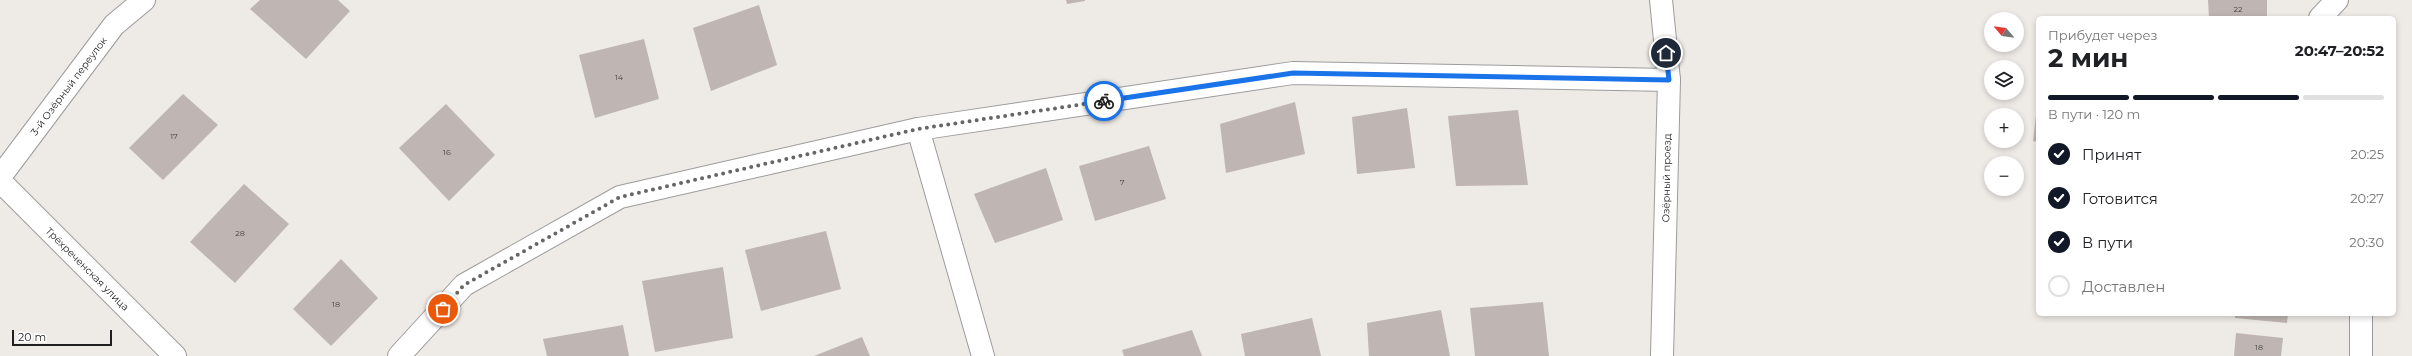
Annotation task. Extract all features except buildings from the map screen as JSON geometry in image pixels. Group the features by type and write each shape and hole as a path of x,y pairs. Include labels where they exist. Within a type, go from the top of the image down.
{"street":[{"name":"3-й Озёрный переулок","path":"0,177 114,25 144,0"},
{"name":"Озёрный проезд","path":"1662,0 1669,80 1662,356"},
{"path":"2322,16 2337,0"},
{"path":"400,356 464,285 620,197 918,129 1293,73 1669,80"},
{"path":"918,129 983,356"},
{"name":"Трёхреченская улица","path":"0,181 175,356"},
{"path":"2361,316 2361,356"}],"way so far":[{"path":"443,309 464,285 620,197 918,129 1104,101"}],"route":[{"path":"1104,101 1293,73 1669,80 1666,53"}]}
